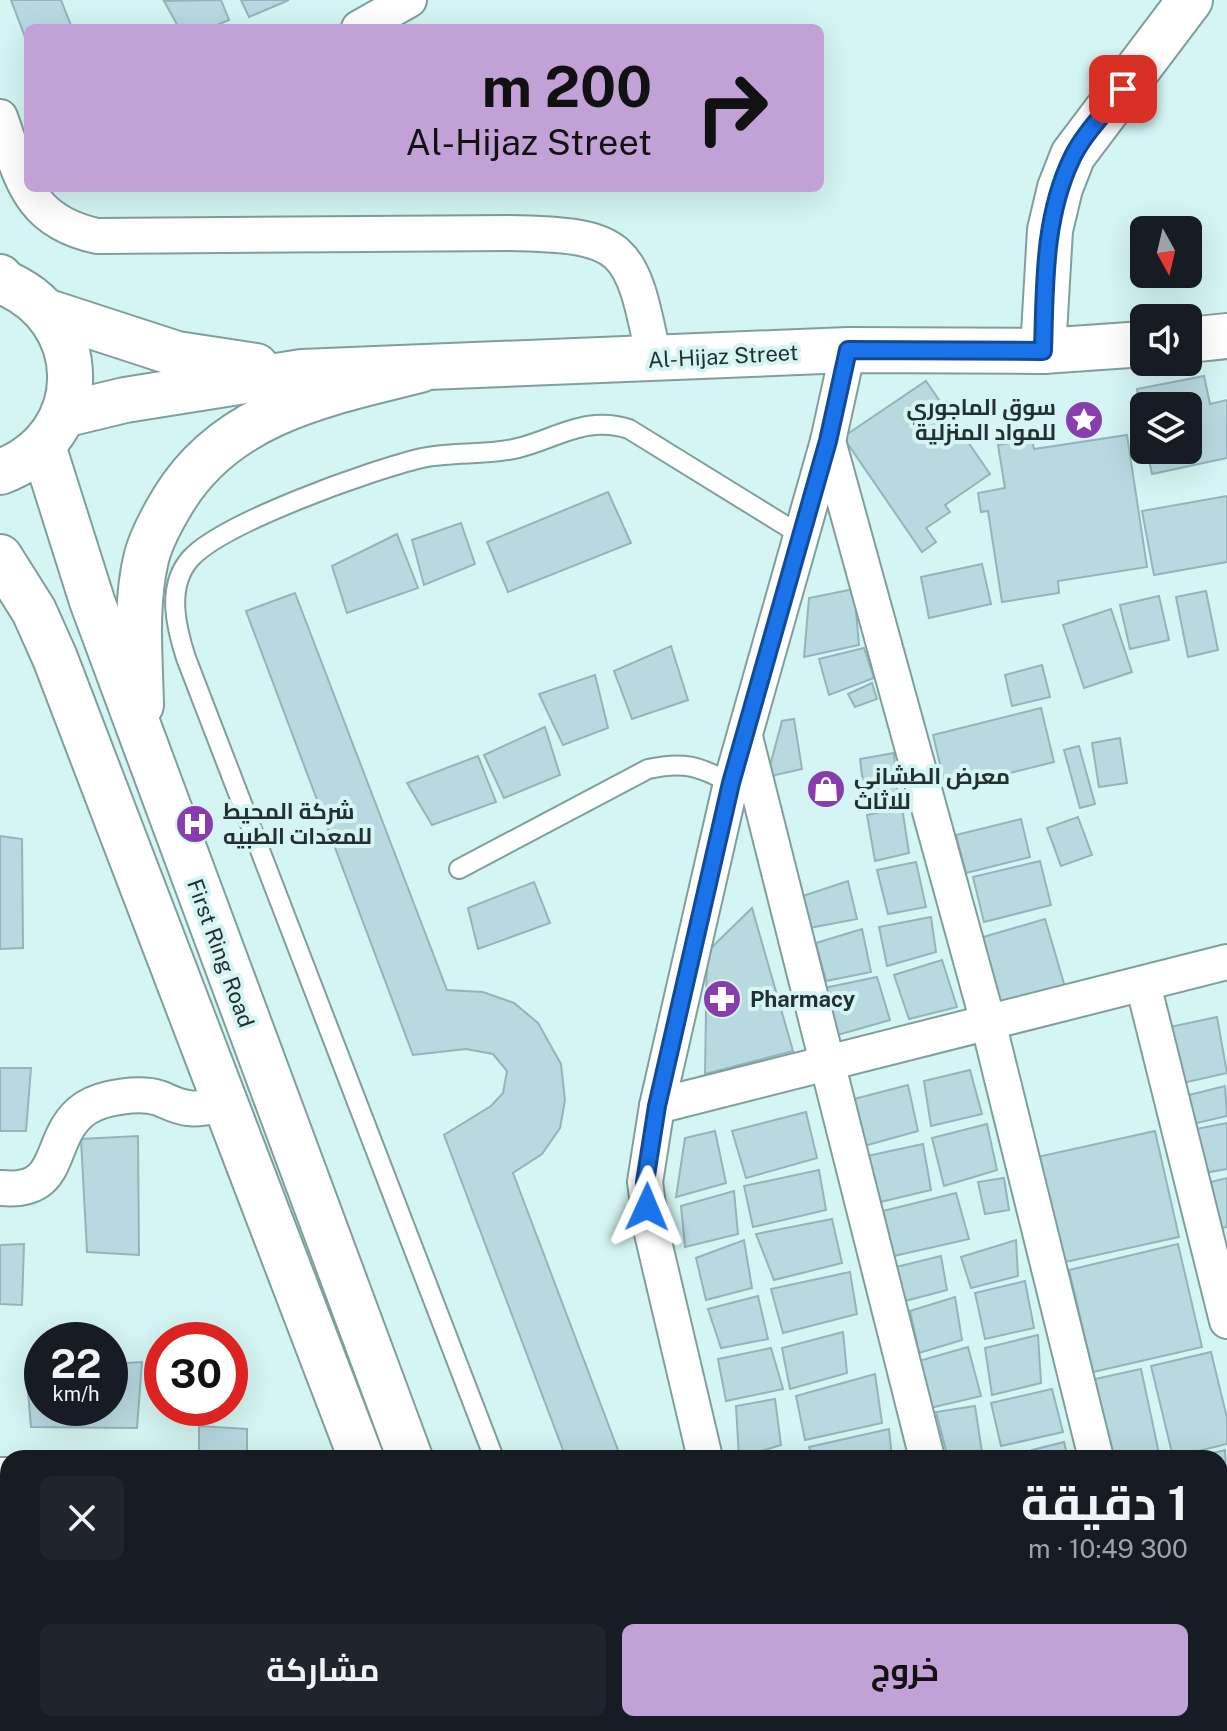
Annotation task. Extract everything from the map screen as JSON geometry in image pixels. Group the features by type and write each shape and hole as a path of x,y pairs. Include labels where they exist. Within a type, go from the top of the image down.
{"main road":[{"path":"1043,351 1050,230 1060,188 1073,155 1190,0"},
{"path":"1,280 27,294 48,312 66,344 70,389 53,430"},
{"name":"Al-Hijaz Street","path":"48,312 177,354 302,372"},
{"path":"1202,339 1227,336"},
{"name":"Al-Hijaz Street","path":"0,472 24,461 53,430 125,400 302,372 420,370 848,350 1043,351 1130,345"},
{"path":"141,736 140,615 146,559 161,519 187,478 213,452 260,417 317,396 420,370"},
{"name":"First Ring Road","path":"53,430 92,601 407,1450"},
{"path":"0,557 34,611 55,658 358,1450"}],"street":[{"path":"366,24 409,0"},
{"path":"0,117 24,178"},
{"path":"30,192 48,218 69,230 97,236 508,233 565,234 595,239 617,253 631,269 640,290 654,359"},
{"path":"703,1450 647,1207 645,1182 657,1106 731,783 799,534 828,441 848,350"},
{"path":"828,441 988,1022 1094,1450"},
{"path":"744,733 925,1450"},
{"path":"657,1106 1227,962"},
{"path":"1143,984 1227,1321"},
{"path":"0,1188 31,1187 47,1176 72,1120 89,1105 130,1096 157,1097 190,1109 225,1104"}],"lane":[{"path":"491,1450 186,658 176,617 179,582 188,561 223,534 359,478 423,457 516,448 563,430 600,423 629,429 799,534"},
{"path":"459,869 648,769 676,763 701,768 731,783"}],"building":[{"path":"11,0 61,0 70,24 24,24 24,34"},
{"path":"221,0 229,20 220,24 177,24 164,1"},
{"path":"241,0 289,0 249,17"},
{"path":"1204,376 1210,404 1227,400 1227,458 1202,463 1202,392 1137,392 1137,389"},
{"path":"926,381 990,474 945,505 950,512 926,528 936,542 922,552 843,437"},
{"path":"1127,435 1147,567 1058,581 1059,593 1002,602 988,511 981,512 978,493 1005,488 998,445 1032,439 1034,449"},
{"path":"1150,464 1199,464 1152,474"},
{"path":"608,492 631,543 508,592 487,542"},
{"path":"1227,496 1227,562 1154,575 1142,511"},
{"path":"461,523 475,564 424,585 412,540"},
{"path":"397,534 418,588 347,613 332,566"},
{"path":"982,564 991,604 929,618 921,577"},
{"path":"854,589 859,645 804,657 809,598"},
{"path":"1206,591 1218,650 1188,657 1176,597"},
{"path":"295,593 447,990 483,992 514,1003 538,1023 561,1064 565,1100 560,1128 542,1154 513,1173 618,1450 563,1450 444,1135 491,1106 503,1093 507,1071 493,1054 466,1049 413,1055 246,611"},
{"path":"1159,596 1169,640 1130,649 1120,605"},
{"path":"1111,609 1132,672 1084,688 1063,625"},
{"path":"671,646 688,700 632,719 614,671"},
{"path":"864,648 874,678 829,695 819,659"},
{"path":"1042,665 1050,697 1012,706 1005,675"},
{"path":"595,675 608,728 563,745 539,694"},
{"path":"872,683 877,699 855,707 848,694"},
{"path":"1041,708 1054,762 946,789 933,735"},
{"path":"794,719 802,769 767,777 782,721"},
{"path":"545,727 560,775 504,798 484,755"},
{"path":"1120,738 1127,783 1099,787 1092,743"},
{"path":"1079,746 1095,804 1080,808 1064,750"},
{"path":"894,753 898,802 866,808 860,759"},
{"path":"478,756 496,802 432,825 407,783"},
{"path":"902,807 909,853 875,861 867,815"},
{"path":"1078,817 1092,855 1061,866 1047,828"},
{"path":"1021,819 1030,857 966,873 956,835"},
{"path":"0,836 22,839 23,948 0,949"},
{"path":"1040,861 1051,905 984,922 973,877"},
{"path":"916,862 926,907 888,914 877,870"},
{"path":"848,881 857,919 809,928 800,897"},
{"path":"534,882 550,923 478,949 468,908"},
{"path":"752,908 793,1051 705,1074 707,952"},
{"path":"931,917 936,952 887,966 879,927"},
{"path":"1045,919 1065,987 1000,1006 980,938"},
{"path":"862,929 871,972 826,981 816,943"},
{"path":"942,960 957,1007 909,1019 894,975"},
{"path":"877,977 890,1020 834,1036 824,988"},
{"path":"1217,1017 1227,1073 1178,1084 1165,1028"},
{"path":"0,1068 31,1068 26,1131 0,1131"},
{"path":"970,1070 982,1114 931,1126 924,1081"},
{"path":"908,1085 918,1131 864,1146 854,1099"},
{"path":"1225,1086 1227,1116 1188,1125 1181,1097"},
{"path":"806,1112 817,1158 746,1178 732,1131"},
{"path":"1227,1123 1227,1169 1199,1174 1191,1130"},
{"path":"987,1124 997,1170 944,1186 932,1138"},
{"path":"715,1131 726,1183 676,1197 685,1138"},
{"path":"1155,1131 1179,1237 1056,1264 1033,1158"},
{"path":"138,1136 139,1255 87,1252 81,1139"},
{"path":"923,1144 931,1190 872,1204 867,1156"},
{"path":"819,1170 826,1210 753,1227 744,1186"},
{"path":"1004,1178 1009,1210 985,1214 978,1182"},
{"path":"1227,1178 1227,1227 1214,1230 1203,1184"},
{"path":"734,1191 738,1234 685,1247 681,1206"},
{"path":"956,1193 969,1239 894,1256 883,1211"},
{"path":"832,1219 842,1263 774,1280 756,1234"},
{"path":"744,1240 752,1288 706,1300 696,1258"},
{"path":"1016,1240 1018,1276 971,1288 961,1257"},
{"path":"24,1244 22,1305 0,1304 0,1245"},
{"path":"1178,1244 1202,1347 1093,1372 1069,1270"},
{"path":"941,1256 947,1290 905,1301 896,1267"},
{"path":"850,1272 857,1314 783,1333 771,1289"},
{"path":"1025,1281 1034,1328 985,1339 975,1293"},
{"path":"758,1296 768,1339 721,1348 708,1309"},
{"path":"955,1297 962,1340 919,1353 910,1311"},
{"path":"843,1332 847,1373 790,1389 782,1348"},
{"path":"1038,1335 1041,1383 992,1395 985,1348"},
{"path":"968,1347 981,1396 930,1408 919,1361"},
{"path":"771,1348 783,1389 726,1401 718,1359"},
{"path":"1211,1352 1227,1418 1227,1444 1202,1450 1171,1450 1151,1366"},
{"path":"142,1362 137,1428 31,1427 128,1426 128,1363"},
{"path":"1141,1369 1158,1450 1110,1450 1095,1379"},
{"path":"875,1374 882,1423 805,1440 796,1396"},
{"path":"1052,1389 1063,1432 1001,1446 991,1403"},
{"path":"775,1399 781,1445 765,1450 739,1450 736,1406"},
{"path":"975,1406 982,1450 946,1450 936,1412"},
{"path":"199,1426 247,1429 247,1450 199,1450"},
{"path":"889,1429 891,1450 810,1450 809,1447"},
{"path":"1064,1442 1066,1450 1032,1450"}],"place":[{"name":"سوق الماجوري للمواد المنزلية","path":"1084,420"},
{"name":"معرض الطشاني للاثاث","path":"826,789"},
{"name":"شركة المحيط للمعدات الطبيه","path":"195,824"},
{"name":"Pharmacy","path":"722,999"}],"route":[{"path":"647,1207 645,1182 657,1106 731,783 799,534 828,441 848,350 1043,351 1050,230 1060,188 1073,155 1123,89"}]}
